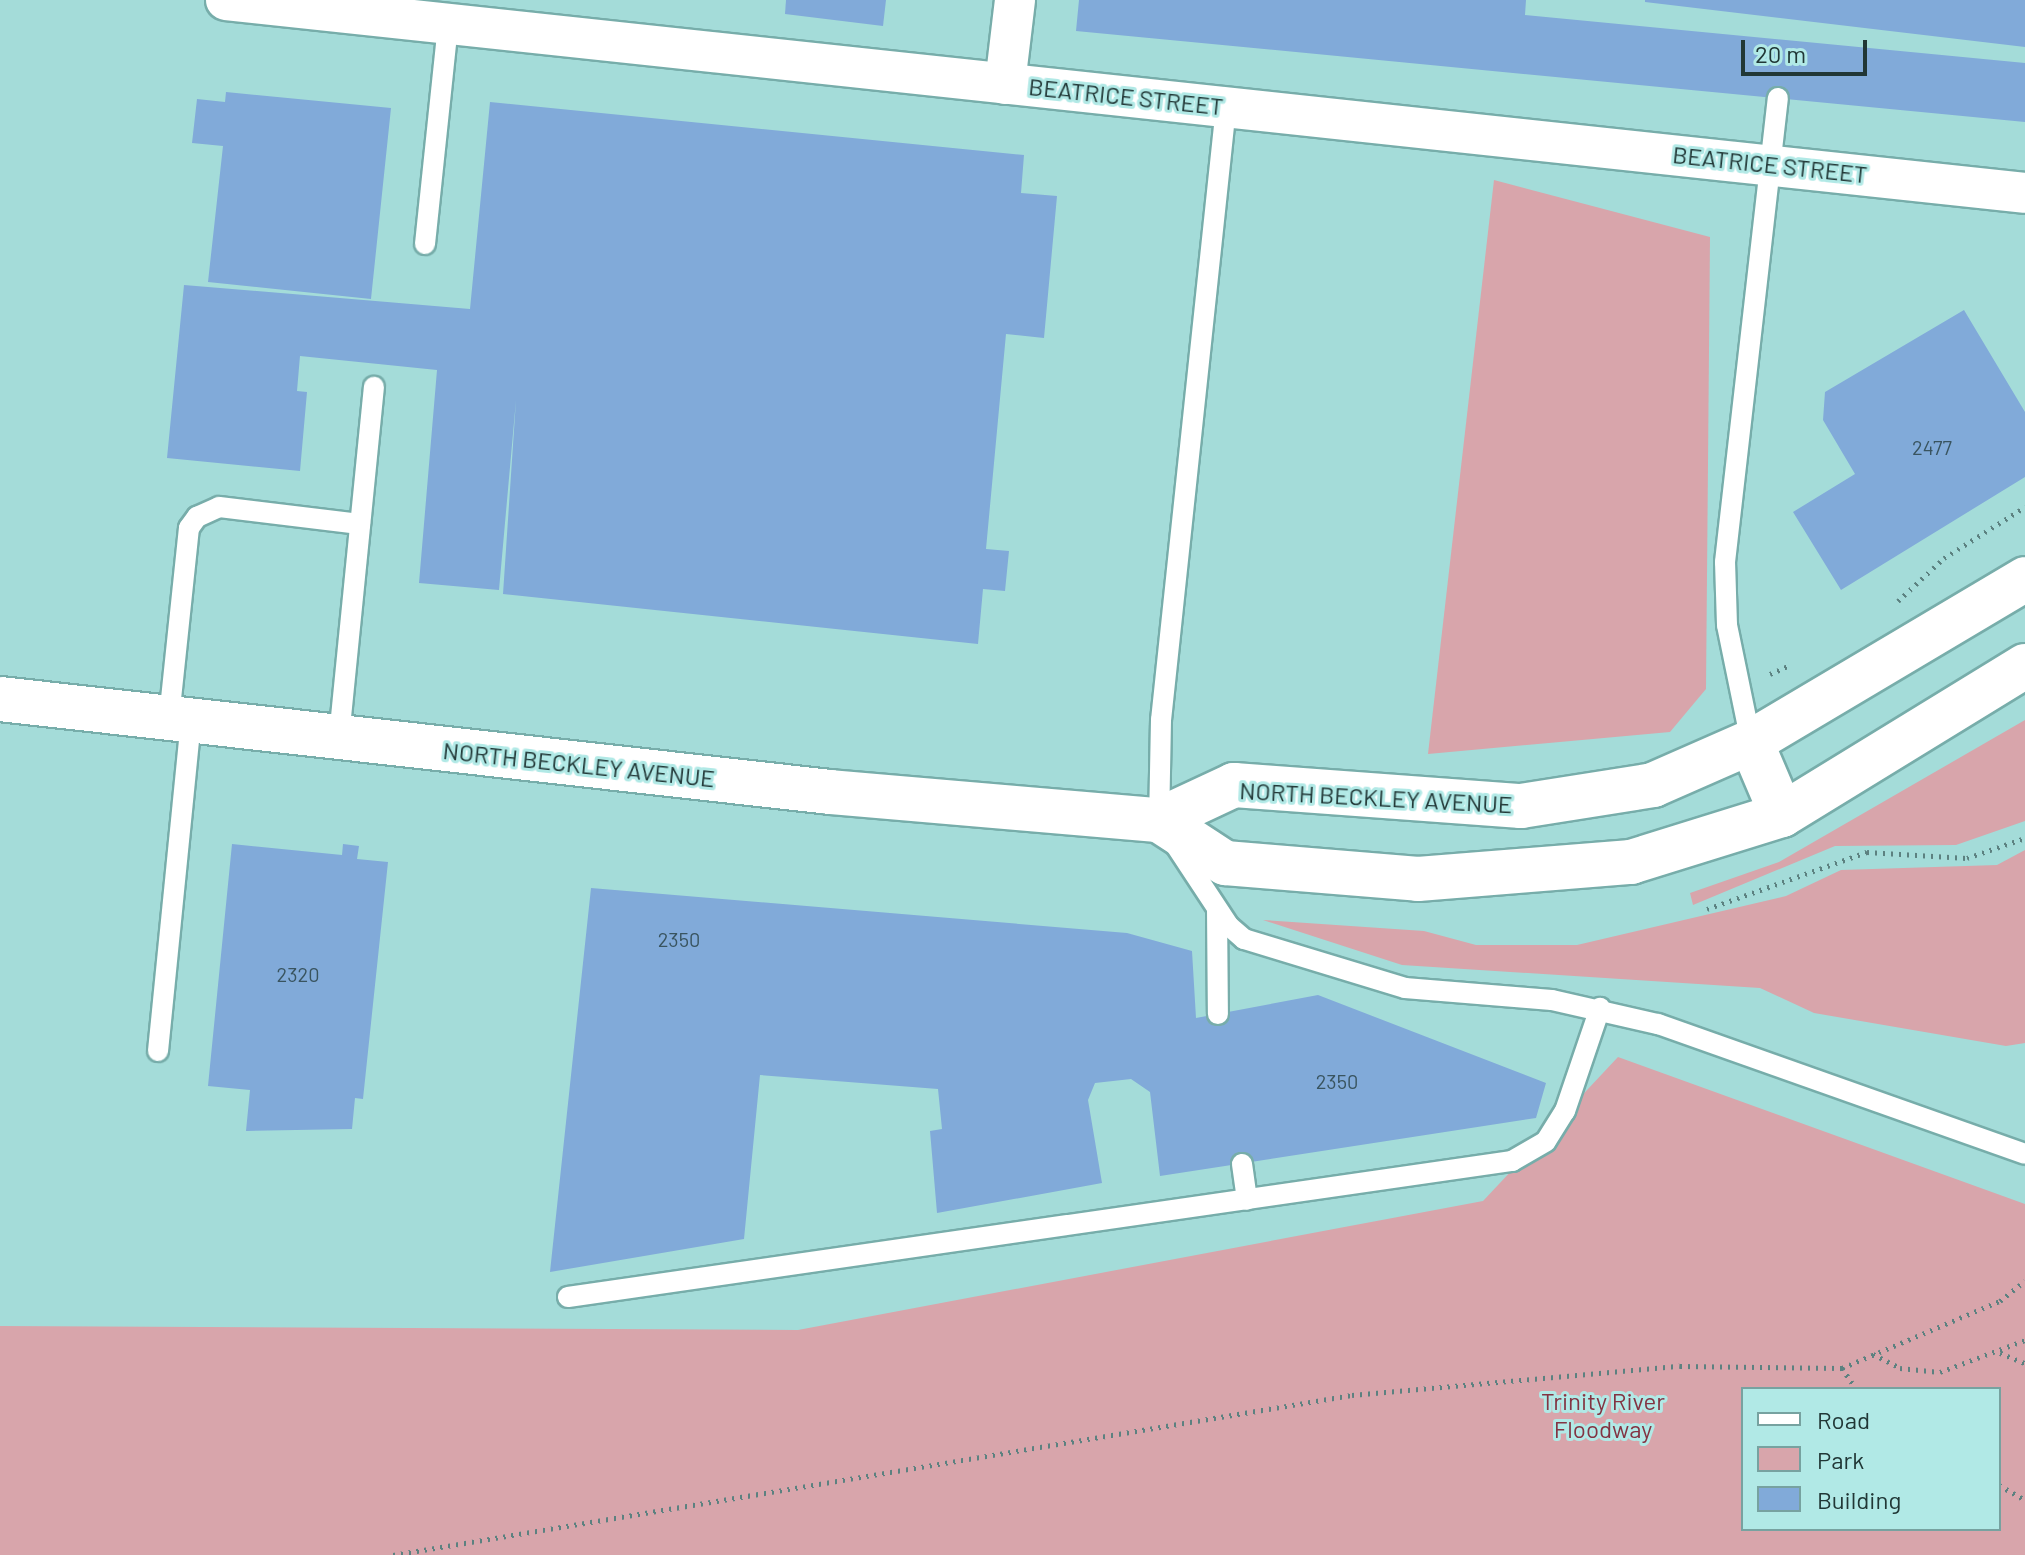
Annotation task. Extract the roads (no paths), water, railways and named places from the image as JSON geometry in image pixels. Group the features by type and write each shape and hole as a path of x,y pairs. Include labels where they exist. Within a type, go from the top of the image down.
{"main road":[{"name":"NORTH BECKLEY AVENUE","path":"1159,820 1234,785 1521,806 1653,785 1751,742 2025,579"},
{"name":"NORTH BECKLEY AVENUE","path":"0,699 339,737 1159,820 1225,863 1418,879 1631,862 1782,815 2025,666"},
{"path":"1751,742 1782,815"}],"street":[{"name":"BEATRICE STREET","path":"226,0 2025,193"},
{"path":"1005,84 1015,0"}],"lane":[{"path":"425,244 448,24"},
{"path":"1751,742 1738,688 1725,562 1778,98"},
{"path":"1226,107 1161,720 1159,820 1217,905 1244,939 1368,980 1600,1008 2025,1154"},
{"path":"339,737 374,387"},
{"path":"158,1051 189,528 197,517 219,507 360,524"},
{"path":"1217,905 1218,1014"},
{"path":"568,1297 1512,1161 1546,1141 1565,1111 1600,1008"},
{"path":"1242,1164 1247,1200"}],"park label":[{"name":"Trinity River Floodway","path":"1603,1415"}]}
